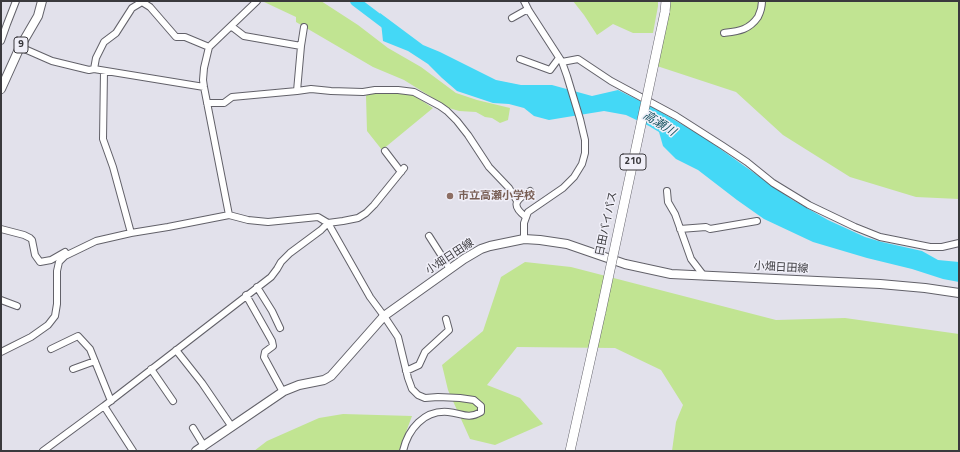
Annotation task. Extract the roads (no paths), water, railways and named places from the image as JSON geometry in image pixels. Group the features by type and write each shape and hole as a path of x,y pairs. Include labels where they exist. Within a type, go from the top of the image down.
{"highway":[{"name":"日田バイパス","path":"570,451 665,12 666,1"}],"main road":[{"name":"9","path":"1,89 20,47 38,16 42,1"},
{"name":"小畑日田線","path":"196,451 283,392 299,385 324,380 331,376 384,316 464,258 490,246 524,239 566,244 625,264 671,274 880,284 925,288 959,294"}],"street":[{"path":"1,41 16,1"},
{"path":"229,215 204,87 204,68 209,48 257,1"},
{"path":"524,1 568,76 585,140 585,153 582,164 574,177 563,188 528,212 524,223 524,239"},
{"path":"724,33 737,31 754,23 762,8 762,1"},
{"path":"94,69 96,58 104,42 116,33 132,8 142,2 150,7 176,38 185,37 209,48"},
{"path":"512,18 528,9"},
{"path":"231,26 244,36 301,46"},
{"path":"297,91 304,27"},
{"path":"20,47 52,61 89,70 94,69 204,87"},
{"path":"520,59 550,70 560,60 578,59 611,81 676,116 748,162 773,183 809,205 855,227 880,237 930,247 942,247 959,243"},
{"path":"104,71 103,139 113,167 131,233"},
{"path":"207,102 224,103 232,97 311,89 363,92 375,90 398,90 414,92 440,106 457,122 468,135 489,167 509,188 517,201 516,206 518,211 526,217"},
{"path":"43,451 111,401 271,276 281,262 328,223 358,218 366,213 403,170 385,151"},
{"path":"517,201 530,191"},
{"path":"667,191 668,202 675,214 691,259 704,276"},
{"path":"1,352 30,337 48,325 55,316 57,304 57,272 59,262 65,256 96,241 229,215 248,220 268,222 318,217 328,223 366,291 398,337 412,389 418,395 425,398 460,398 474,400 481,406 481,412 475,415 468,416 449,412 429,414 417,423 409,434 403,451"},
{"path":"680,229 706,227 710,229 758,221"},
{"path":"1,229 30,238 32,240 35,255 40,262 51,260 63,253 83,245 88,245"},
{"path":"430,236 450,269"},
{"path":"257,287 272,311 280,328"},
{"path":"246,295 272,341 273,346 265,352 264,357 283,392"},
{"path":"1,300 17,306"},
{"path":"406,371 419,365 426,352 449,330 446,319"},
{"path":"50,349 78,336 90,349 111,401"},
{"path":"176,350 202,382 232,427"},
{"path":"73,369 96,361"},
{"path":"151,369 173,401"},
{"path":"104,406 133,451"},
{"path":"193,428 204,446"}],"water":[{"path":"380,13 423,45 496,80 521,85 552,85 592,96 618,90 652,107 702,136 791,199 828,220 865,237 922,251 938,260 959,262 959,282 943,279 813,242 764,219 698,170 676,159 663,146 659,132 626,115 604,111 549,120 534,116 524,108 509,104 493,103 457,91 428,64 408,51 383,41"}],"waterway":[{"name":"高瀬川","path":"355,1 392,29"}],"place":[{"name":"市立高瀬小学校","path":"450,196"}]}
